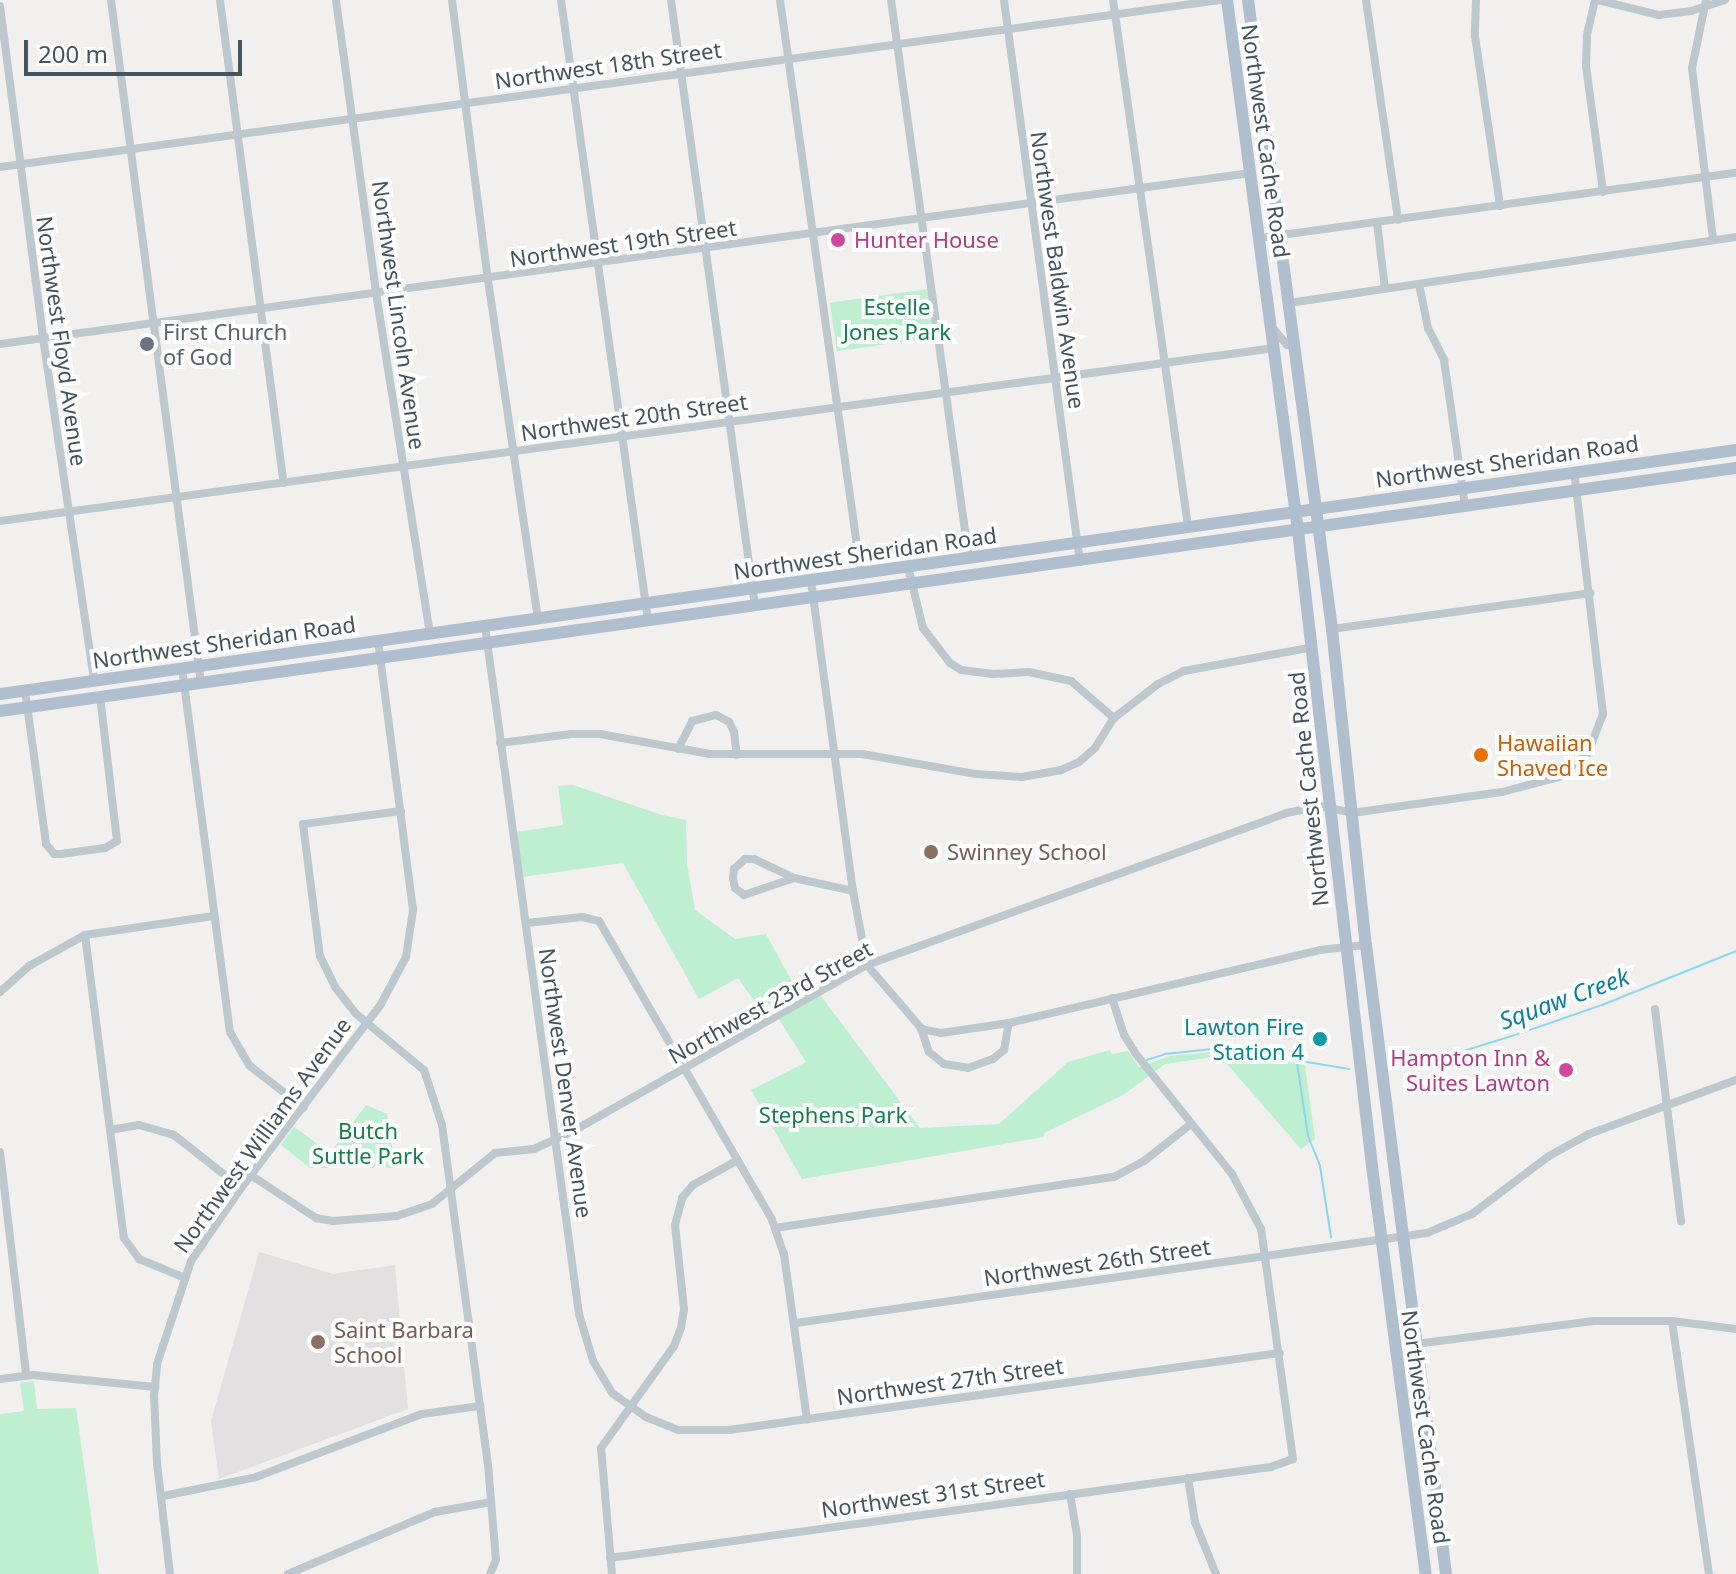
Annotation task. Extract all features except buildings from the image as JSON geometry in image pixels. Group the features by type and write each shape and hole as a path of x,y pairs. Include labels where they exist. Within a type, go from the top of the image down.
{"main road":[{"name":"Northwest Cache Road","path":"1227,0 1313,647 1345,946 1426,1574"},
{"name":"Northwest Cache Road","path":"1248,0 1332,629 1366,945 1446,1574"},
{"name":"Northwest Sheridan Road","path":"0,694 1736,450"},
{"name":"Northwest Sheridan Road","path":"0,711 1736,468"}],"street":[{"path":"111,0 128,149 201,683"},
{"path":"220,0 284,483"},
{"name":"Northwest Lincoln Avenue","path":"336,0 376,293 430,634"},
{"path":"452,0 488,280 516,452 538,619"},
{"path":"561,0 648,621"},
{"path":"671,0 755,606"},
{"path":"780,0 861,574"},
{"path":"891,0 949,392 969,559"},
{"name":"Northwest Baldwin Avenue","path":"1004,0 1080,562"},
{"path":"1113,0 1188,526"},
{"name":"Northwest 18th Street","path":"0,167 1220,0"},
{"path":"1366,0 1398,220"},
{"path":"1476,0 1475,36 1500,206"},
{"path":"1603,192 1586,66 1587,36 1597,0 1645,14 1673,14 1725,0"},
{"path":"1704,4 1692,68 1713,240"},
{"name":"Northwest Floyd Avenue","path":"0,6 43,338 94,681"},
{"name":"Northwest 19th Street","path":"0,344 488,280 1250,173"},
{"path":"1259,238 1736,173"},
{"path":"1377,222 1385,289"},
{"path":"1289,303 1736,237"},
{"path":"1419,284 1428,328 1444,360 1465,506"},
{"path":"1270,324 1287,345 1295,345"},
{"name":"Northwest 20th Street","path":"0,521 1274,348"},
{"path":"1331,806 1352,813 1532,787 1559,777 1580,761 1596,740 1603,714 1591,593 1574,472"},
{"path":"908,567 923,628 950,663 961,670 992,674 1029,672 1071,681 1114,718"},
{"path":"811,581 853,891 867,965 921,1028 929,1052 944,1064 968,1068 993,1059 1004,1050 1009,1023"},
{"path":"1332,629 1591,593"},
{"name":"Northwest Denver Avenue","path":"485,626 584,1338 612,1393 629,1407"},
{"path":"378,641 413,910 406,957 367,1023 424,1070 442,1125 491,1502 496,1560 490,1574"},
{"path":"500,743 571,734 600,734 678,749 737,755 862,754 976,774 1022,777 1061,770 1079,762 1095,748 1114,718 1158,684 1184,671 1313,647"},
{"path":"182,668 230,1032 250,1066 304,1108"},
{"path":"25,690 46,844 54,854 112,846 118,832 100,697"},
{"path":"678,749 692,721 716,715 729,722 734,732 737,755"},
{"name":"Northwest 23rd Street","path":"252,1176 316,1218 333,1221 397,1216 432,1204 495,1153 534,1149 555,1139 867,965 1287,813 1331,806"},
{"name":"Northwest Williams Avenue","path":"170,1574 157,1463 155,1387 157,1364 191,1261 241,1188 367,1023 335,987 320,956 303,824 401,811"},
{"path":"794,878 744,895 735,888 733,878 734,869 745,859 754,859 794,878 853,891"},
{"path":"0,992 29,966 85,935 214,916"},
{"path":"527,923 582,917 599,921 738,1160 775,1228 784,1254 807,1419"},
{"path":"85,935 124,1238 139,1259 185,1278"},
{"path":"921,1028 941,1033 1009,1023 1345,946 1366,945"},
{"path":"1112,998 1124,1035 1232,1174 1251,1205 1261,1229 1280,1353"},
{"path":"1655,1009 1681,1221"},
{"name":"Northwest 26th Street","path":"796,1323 1427,1233 1460,1220 1568,1144 1736,1080"},
{"path":"775,1228 1114,1177 1144,1161 1191,1124"},
{"path":"110,1130 139,1125 174,1135 241,1188"},
{"path":"0,1152 26,1375"},
{"path":"612,1574 601,1448 674,1346 681,1328 684,1309 677,1210 693,1185 738,1160"},
{"path":"1672,1321 1709,1574"},
{"path":"1416,1344 1549,1325 1672,1321 1736,1329"},
{"name":"Northwest 27th Street","path":"629,1407 679,1430 729,1430 1280,1353"},
{"name":"Northwest 31st Street","path":"610,1558 1271,1467 1289,1462 1293,1455 1280,1353"},
{"path":"0,1379 26,1375 155,1387"},
{"path":"163,1496 256,1477 422,1414 480,1406"},
{"path":"1404,1415 1424,1412"},
{"path":"1188,1478 1195,1522 1216,1574"},
{"path":"1070,1494 1077,1535 1077,1574"},
{"path":"288,1574 435,1512 491,1502"}],"shaded area":[{"name":"Saint Barbara School","path":"259,1252 333,1274 395,1265 408,1409 219,1479 211,1421"}],"green space":[{"name":"Estelle Jones Park","path":"928,289 935,338 837,351 830,303"},
{"name":"Stephens Park","path":"573,785 686,820 687,863 695,910 735,939 766,934 799,994 821,996 920,1128 999,1124 1068,1062 1110,1050 1112,1054 1128,1051 1139,1067 1170,1056 1221,1051 1305,1065 1315,1139 1301,1149 1220,1056 1165,1064 1123,1095 1044,1133 1044,1137 802,1179 751,1090 806,1062 773,1010 764,1015 738,978 699,999 623,863 522,877 516,832 563,825 558,786"},
{"name":"Butch Suttle Park","path":"366,1105 387,1114 395,1164 399,1168 310,1168 281,1145 294,1127 330,1153"},
{"path":"34,1381 37,1409 76,1408 99,1574 0,1574 0,1414 24,1411 20,1383"}],"waterway":[{"name":"Squaw Creek","path":"1400,1064 1429,1062 1521,1033 1602,1005 1736,951"},
{"name":"Squaw Creek","path":"1147,1060 1165,1054 1222,1048 1349,1069"},
{"path":"1297,1063 1308,1136 1320,1166 1331,1237"}],"place":[{"name":"Hunter House","path":"838,240"},
{"name":"First Church of God","path":"147,344"},
{"name":"Hawaiian Shaved Ice","path":"1481,755"},
{"name":"Swinney School","path":"931,852"},
{"name":"Lawton Fire Station 4","path":"1320,1039"},
{"name":"Hampton Inn & Suites Lawton","path":"1566,1070"},
{"name":"Saint Barbara School","path":"318,1342"}]}
